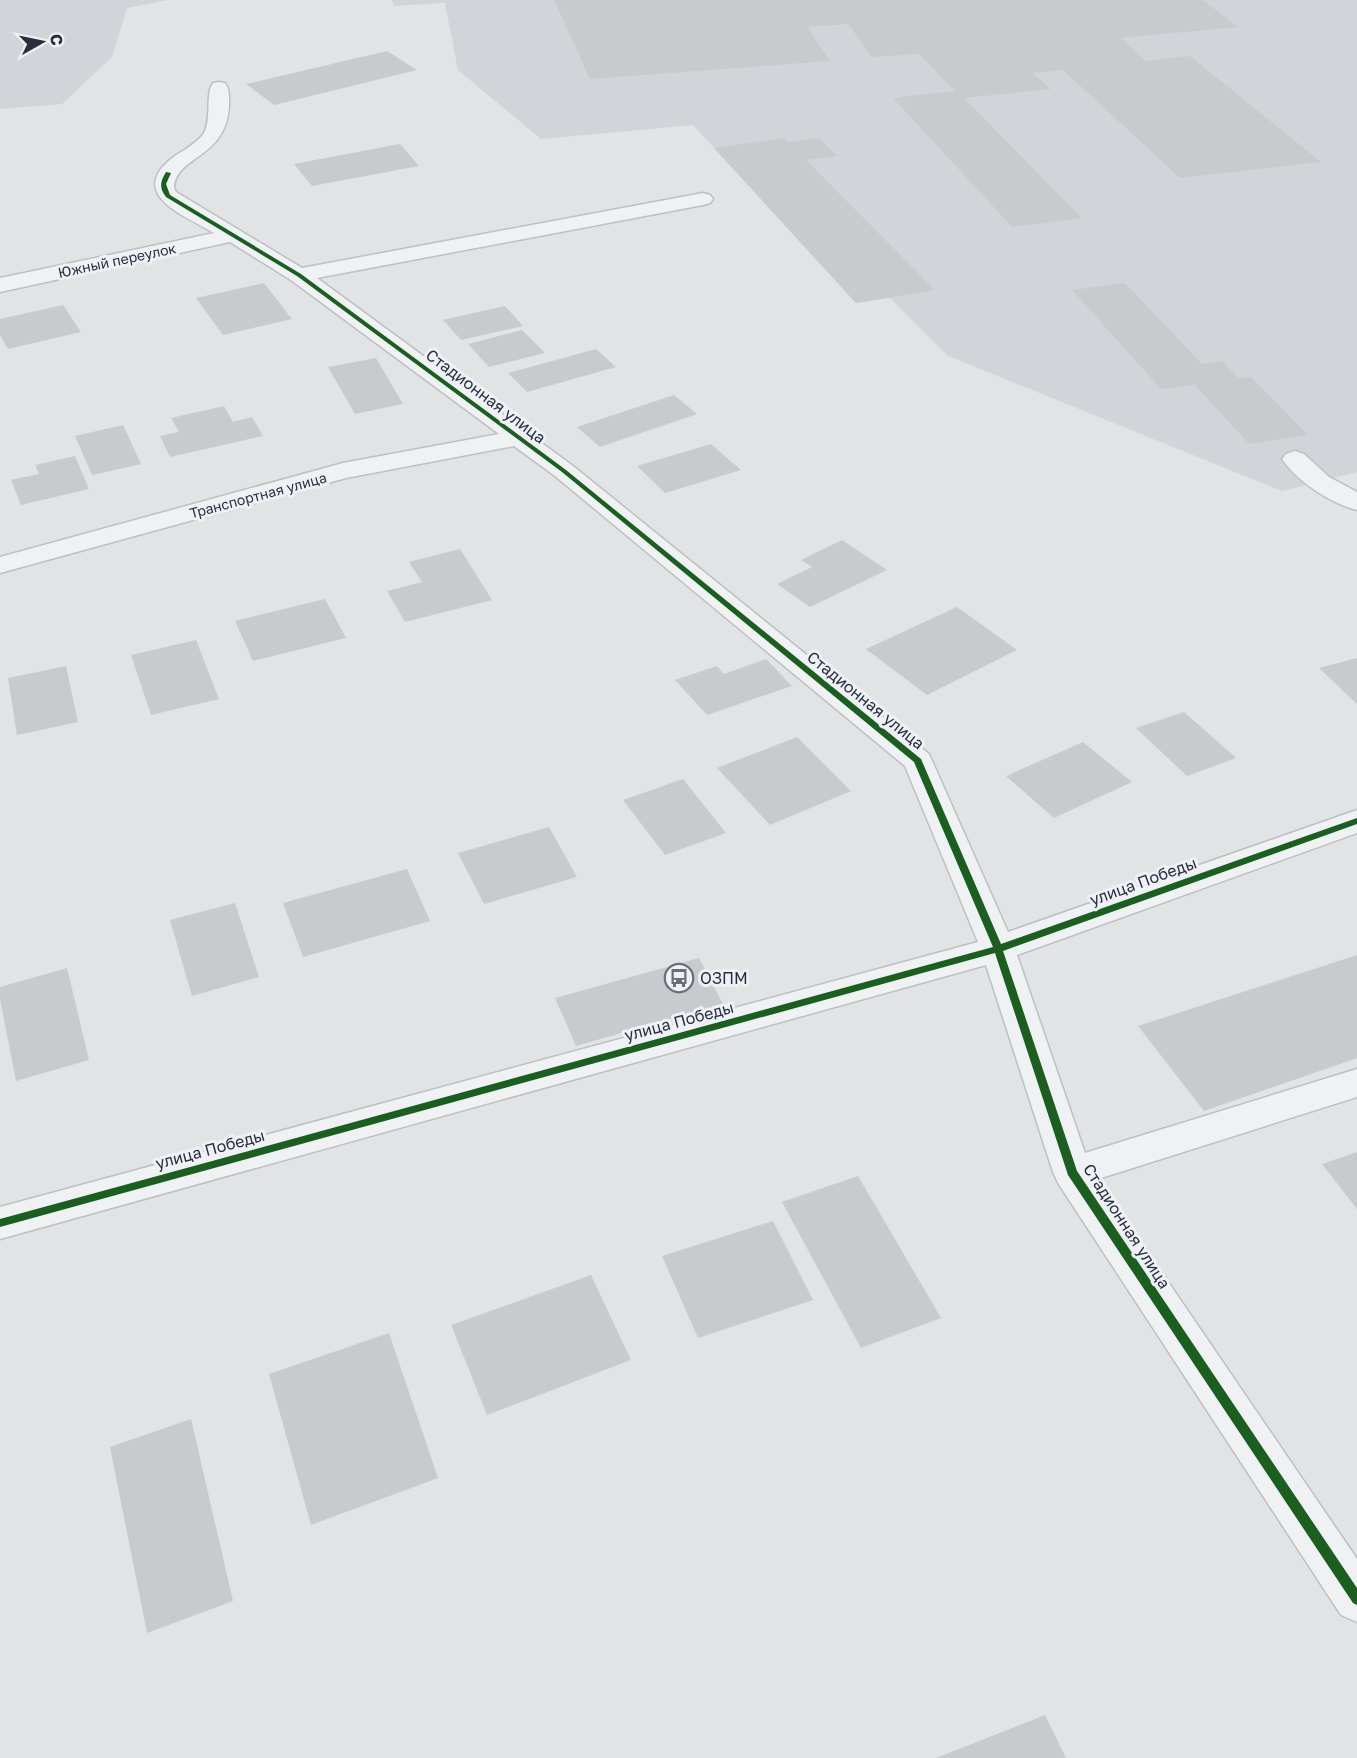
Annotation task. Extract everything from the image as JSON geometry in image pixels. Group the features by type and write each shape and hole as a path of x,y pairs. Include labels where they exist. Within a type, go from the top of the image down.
{"street":[{"name":"Стадионная улица","path":"219,87 219,114 210,138 168,173 162,182 163,190 168,196 299,275 573,479 918,761 998,949 1072,1172 1357,1599"},
{"path":"299,275 703,199"},
{"name":"Южный переулок","path":"0,285 233,235"},
{"name":"Транспортная улица","path":"0,565 343,471 518,438"},
{"path":"1295,459 1320,482 1357,502"},
{"name":"улица Победы","path":"0,1223 998,949 1357,821"},
{"path":"1072,1172 1357,1083"}],"shaded area":[{"path":"0,0 168,0 127,8 112,57 62,104 0,109"},
{"path":"392,0 1357,0 1357,472 1282,491 948,356 890,298 856,303 693,125 541,139 458,70 445,3 394,6"}],"building":[{"path":"554,0 1203,0 1238,27 1121,38 1146,61 1190,56 1321,162 1180,178 1063,70 1033,73 1051,89 964,98 1082,218 1012,227 893,98 955,91 919,54 872,57 848,24 807,27 830,61 590,79"},
{"path":"387,51 417,70 274,105 246,84"},
{"path":"784,138 789,142 819,138 837,156 806,160 935,290 856,303 714,148"},
{"path":"400,144 419,166 312,186 294,164"},
{"path":"264,283 292,319 223,335 196,298"},
{"path":"1125,283 1202,364 1222,361 1239,378 1251,377 1308,435 1249,444 1195,385 1161,389 1072,290"},
{"path":"63,305 81,332 8,349 0,335 0,319"},
{"path":"505,306 523,326 461,340 443,320"},
{"path":"522,330 545,353 489,367 468,344"},
{"path":"596,349 616,367 527,392 508,373"},
{"path":"376,358 403,404 355,414 328,367"},
{"path":"674,395 697,414 600,447 577,427"},
{"path":"224,406 233,422 252,417 263,436 170,457 160,436 179,432 171,418"},
{"path":"123,425 141,464 92,475 75,436"},
{"path":"711,444 741,470 665,493 637,466"},
{"path":"75,456 89,489 21,505 11,480 39,474 35,465"},
{"path":"842,540 887,570 810,607 777,584 812,567 801,560"},
{"path":"460,549 492,600 405,622 387,591 422,582 409,562"},
{"path":"325,599 346,638 253,661 235,621"},
{"path":"957,607 1017,650 927,695 866,649"},
{"path":"196,640 219,699 151,715 131,655"},
{"path":"1357,658 1357,704 1319,668"},
{"path":"766,659 792,686 707,715 675,680 717,666 724,674"},
{"path":"66,666 78,722 17,735 8,678"},
{"path":"1184,712 1236,758 1187,776 1136,728"},
{"path":"797,737 851,791 770,825 717,768"},
{"path":"1083,742 1132,782 1054,818 1006,776"},
{"path":"683,779 726,833 665,855 623,800"},
{"path":"549,827 577,877 484,904 458,853"},
{"path":"407,869 430,921 303,957 283,903"},
{"path":"235,903 259,977 192,996 170,920"},
{"path":"1357,955 1357,1058 1204,1111 1138,1026"},
{"path":"699,958 723,1004 576,1046 555,998"},
{"path":"67,968 89,1060 16,1081 0,999 0,987"},
{"path":"1357,1152 1357,1209 1322,1164"},
{"path":"858,1176 941,1318 861,1348 782,1202"},
{"path":"773,1221 813,1300 698,1338 662,1256"},
{"path":"591,1275 631,1360 487,1415 451,1325"},
{"path":"389,1333 438,1478 311,1525 269,1374"},
{"path":"191,1419 233,1601 147,1633 110,1447"},
{"path":"1045,1715 1066,1758 936,1758"}],"cycle path":[{"path":"168,173 163,184 168,196 299,275 564,471 918,761 998,949 1072,1172 1357,1599"},
{"path":"0,1223 998,949 1357,821"}],"place":[{"name":"ОЗПМ","path":"679,978"}]}
